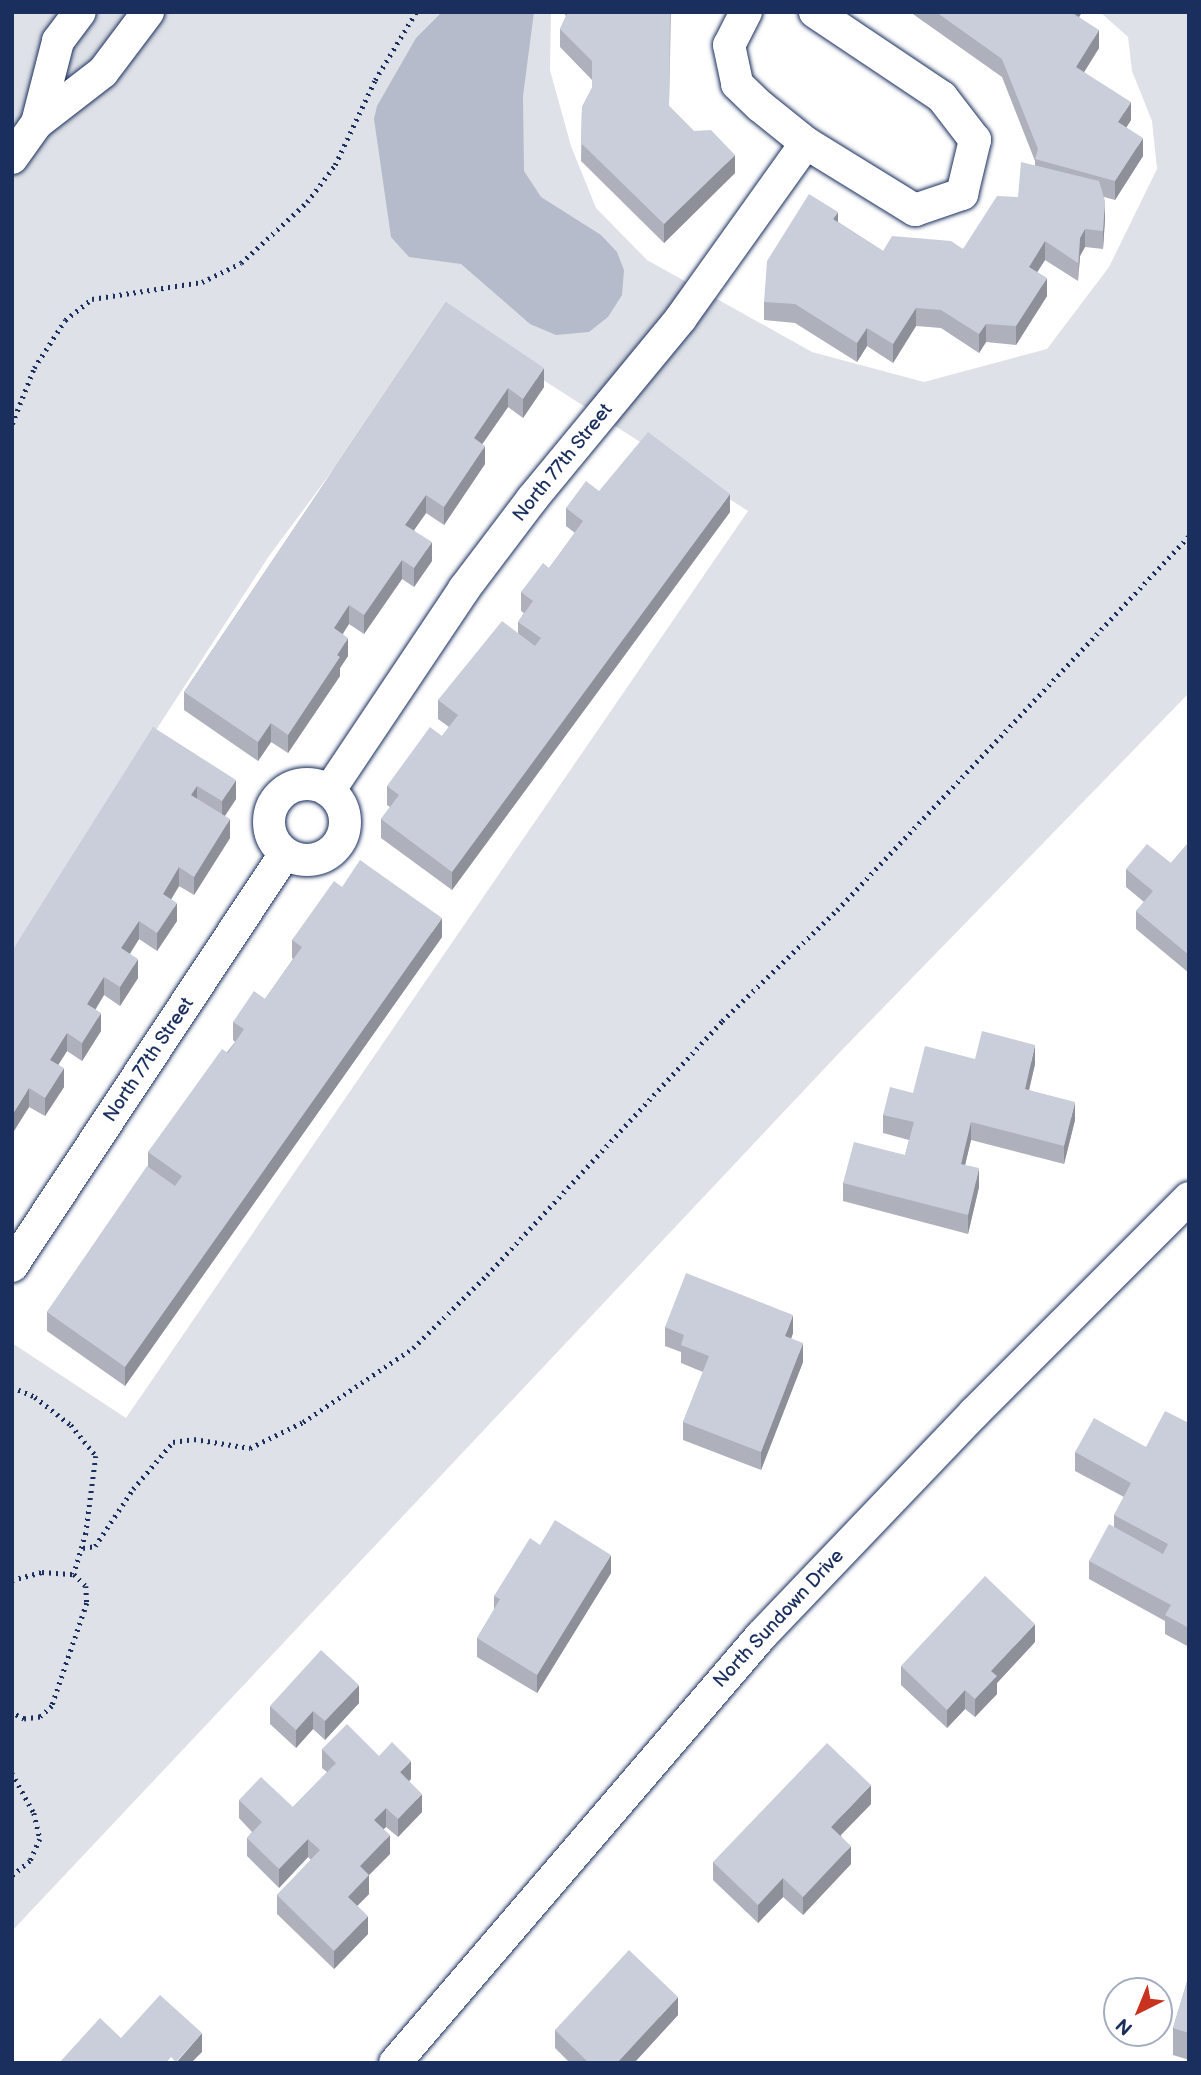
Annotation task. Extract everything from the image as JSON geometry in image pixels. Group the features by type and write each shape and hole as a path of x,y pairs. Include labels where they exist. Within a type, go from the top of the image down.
{"street":[{"path":"37,123 58,41 80,12"},
{"path":"12,158 37,123 103,72 148,12"},
{"path":"746,12 729,45 737,84 806,143 915,210 962,194 975,140 942,97 815,12"},
{"name":"North 77th Street","path":"329,791 464,589 532,499 681,318 806,143"},
{"path":"304,785 329,791 344,813 345,826 334,849 311,860 285,853 271,832 273,806 291,788 304,785"},
{"name":"North 77th Street","path":"12,1266 285,853"},
{"name":"North Sundown Drive","path":"395,2063 761,1636 958,1428 1189,1198"}],"path":[{"path":"12,424 34,368 65,320 92,299 202,282 241,263 299,210 335,165 375,80 416,12"},
{"path":"83,1548 95,1546 133,1489 173,1442 194,1439 250,1448 303,1422 413,1348 487,1275 722,1021 837,910 1189,536"},
{"path":"12,1387 36,1397 71,1425 96,1456 83,1548 74,1574"},
{"path":"12,1580 43,1572 74,1574 86,1586 87,1603 52,1706 40,1717 24,1719 12,1713"},
{"path":"12,1773 34,1813 40,1839 30,1861 12,1876"}],"shaded area":[{"path":"12,12 551,12 550,70 571,146 596,208 647,260 812,352 924,382 1047,349 1109,267 1157,169 1152,121 1132,71 1128,37 1100,12 1189,12 1189,693 841,1051 12,1931 12,1343 126,1418 748,511 446,318 269,556 12,952"}],"water":[{"path":"442,12 534,12 523,96 524,171 541,197 601,235 617,252 624,270 622,295 608,317 589,332 556,335 530,324 461,264 409,257 391,237 374,119 377,106 416,38"}],"building":[{"path":"568,12 670,12 669,106 694,131 711,130 735,155 664,224 581,143 582,107 592,88 592,61 560,29"},
{"path":"936,12 1071,12 1099,30 1076,67 1131,102 1118,122 1143,138 1115,181 1035,159 1038,149 1002,59"},
{"path":"1021,162 1099,181 1105,201 1103,231 1085,229 1080,238 1078,263 1045,241 1029,267 1047,278 1016,326 986,324 979,334 941,310 916,308 893,344 867,328 857,343 795,304 764,302 767,261 809,194 838,212 833,219 883,251 892,236 951,241 963,249 997,196 1018,197"},
{"path":"446,302 544,368 523,399 508,388 474,438 485,446 444,507 426,495 405,525 432,542 414,568 402,560 364,615 349,605 334,628 348,638 337,655 340,657 288,735 271,723 258,742 184,692"},
{"path":"648,432 730,494 452,872 381,819 399,795 387,786 430,727 442,736 458,715 438,700 502,621 535,646 541,638 518,622 533,601 521,592 543,563 549,568 583,521 566,508 586,481 599,491"},
{"path":"153,727 236,780 222,801 197,786 191,795 230,819 194,877 179,867 163,894 177,903 157,933 139,921 121,948 138,959 120,987 104,977 87,1004 101,1013 82,1043 67,1033 50,1060 64,1068 45,1098 29,1088 12,1115 12,951"},
{"path":"1189,842 1189,955 1136,911 1153,891 1126,869 1147,844 1171,863"},
{"path":"360,860 442,918 125,1367 47,1312 147,1166 175,1186 182,1176 148,1152 222,1049 228,1053 244,1029 233,1022 254,991 265,999 302,947 292,940 334,881 342,887"},
{"path":"982,1031 1035,1045 1025,1089 1075,1102 1064,1146 971,1122 961,1164 979,1168 968,1215 843,1183 854,1142 905,1155 914,1122 883,1115 890,1087 913,1093 925,1046 975,1059"},
{"path":"686,1273 793,1315 785,1336 803,1343 761,1452 683,1422 709,1356 681,1345 684,1335 665,1327"},
{"path":"1165,1411 1189,1423 1189,1628 1165,1615 1171,1605 1089,1561 1109,1524 1163,1554 1168,1544 1114,1515 1131,1483 1075,1452 1094,1418 1146,1447"},
{"path":"555,1520 611,1555 537,1675 477,1638 500,1599 494,1596 530,1538 540,1545"},
{"path":"985,1576 1035,1624 991,1671 997,1676 975,1699 965,1690 947,1710 901,1666"},
{"path":"321,1650 359,1685 325,1721 313,1711 296,1730 270,1706"},
{"path":"347,1724 379,1756 392,1742 411,1761 400,1772 422,1794 398,1819 386,1808 374,1820 390,1835 360,1866 369,1875 348,1897 368,1916 334,1951 277,1895 320,1850 308,1839 279,1869 247,1838 262,1822 239,1800 261,1777 293,1807 336,1763 322,1749"},
{"path":"827,1743 871,1785 831,1827 851,1846 803,1897 783,1878 758,1905 713,1862"},
{"path":"629,1950 678,1997 617,2063 589,2063 555,2030"},
{"path":"1189,1975 1189,2033 1173,2028"},
{"path":"160,1995 202,2033 176,2062 171,2057 166,2063 59,2063 100,2018 121,2038"}]}
